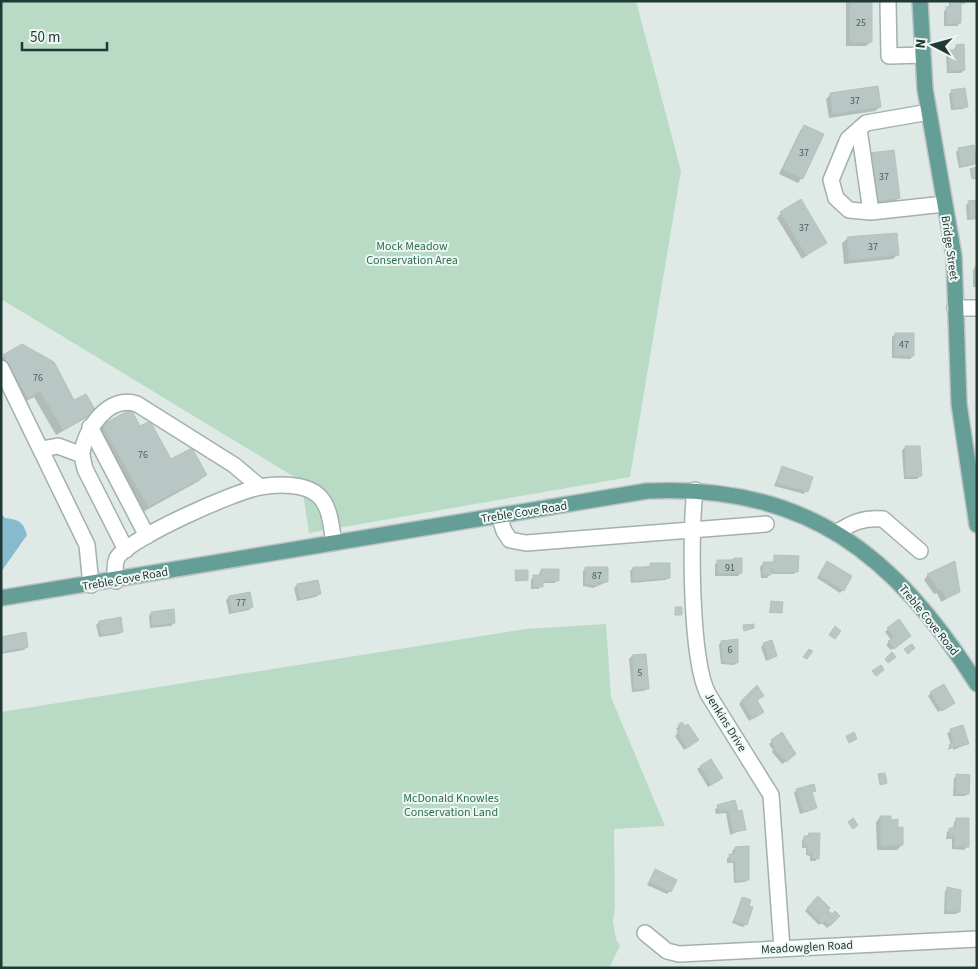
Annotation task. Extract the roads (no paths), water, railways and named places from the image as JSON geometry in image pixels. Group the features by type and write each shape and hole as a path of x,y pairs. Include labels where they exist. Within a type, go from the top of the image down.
{"main road":[{"name":"Bridge Street","path":"920,1 929,112 954,256 959,404 977,525"},
{"name":"Treble Cove Road","path":"1,598 116,581 647,492 695,490 747,497 782,508 836,533 860,548 907,590 962,661 977,684"}],"street":[{"path":"888,1 889,56 923,55"},
{"path":"929,112 866,123 848,139 831,180 836,198 849,210 871,212 944,204"},
{"path":"859,129 871,212"},
{"path":"955,308 977,308"},
{"path":"1,368 87,545 91,585"},
{"path":"126,550 85,469 82,455 90,427 99,416 122,402 137,404 234,465 260,487"},
{"path":"90,427 148,536"},
{"path":"42,449 58,446 82,455"},
{"path":"116,581 114,569 118,557 126,550 148,536 221,499 260,487 289,486 308,489 319,496 328,508 334,543"},
{"name":"Jenkins Drive","path":"695,490 692,528 694,608 701,678 708,694 771,795 782,949"},
{"path":"499,516 504,531 510,540 526,543 692,528 766,524"},
{"path":"836,533 848,525 863,519 883,519 920,552"},
{"name":"Meadowglen Road","path":"645,933 673,953 977,939"}],"water":[{"path":"1,514 5,518 20,522 27,535 1,572"}],"park label":[{"name":"Mock Meadow Conservation Area","path":"412,253"},
{"name":"McDonald Knowles Conservation Land","path":"451,805"}]}
